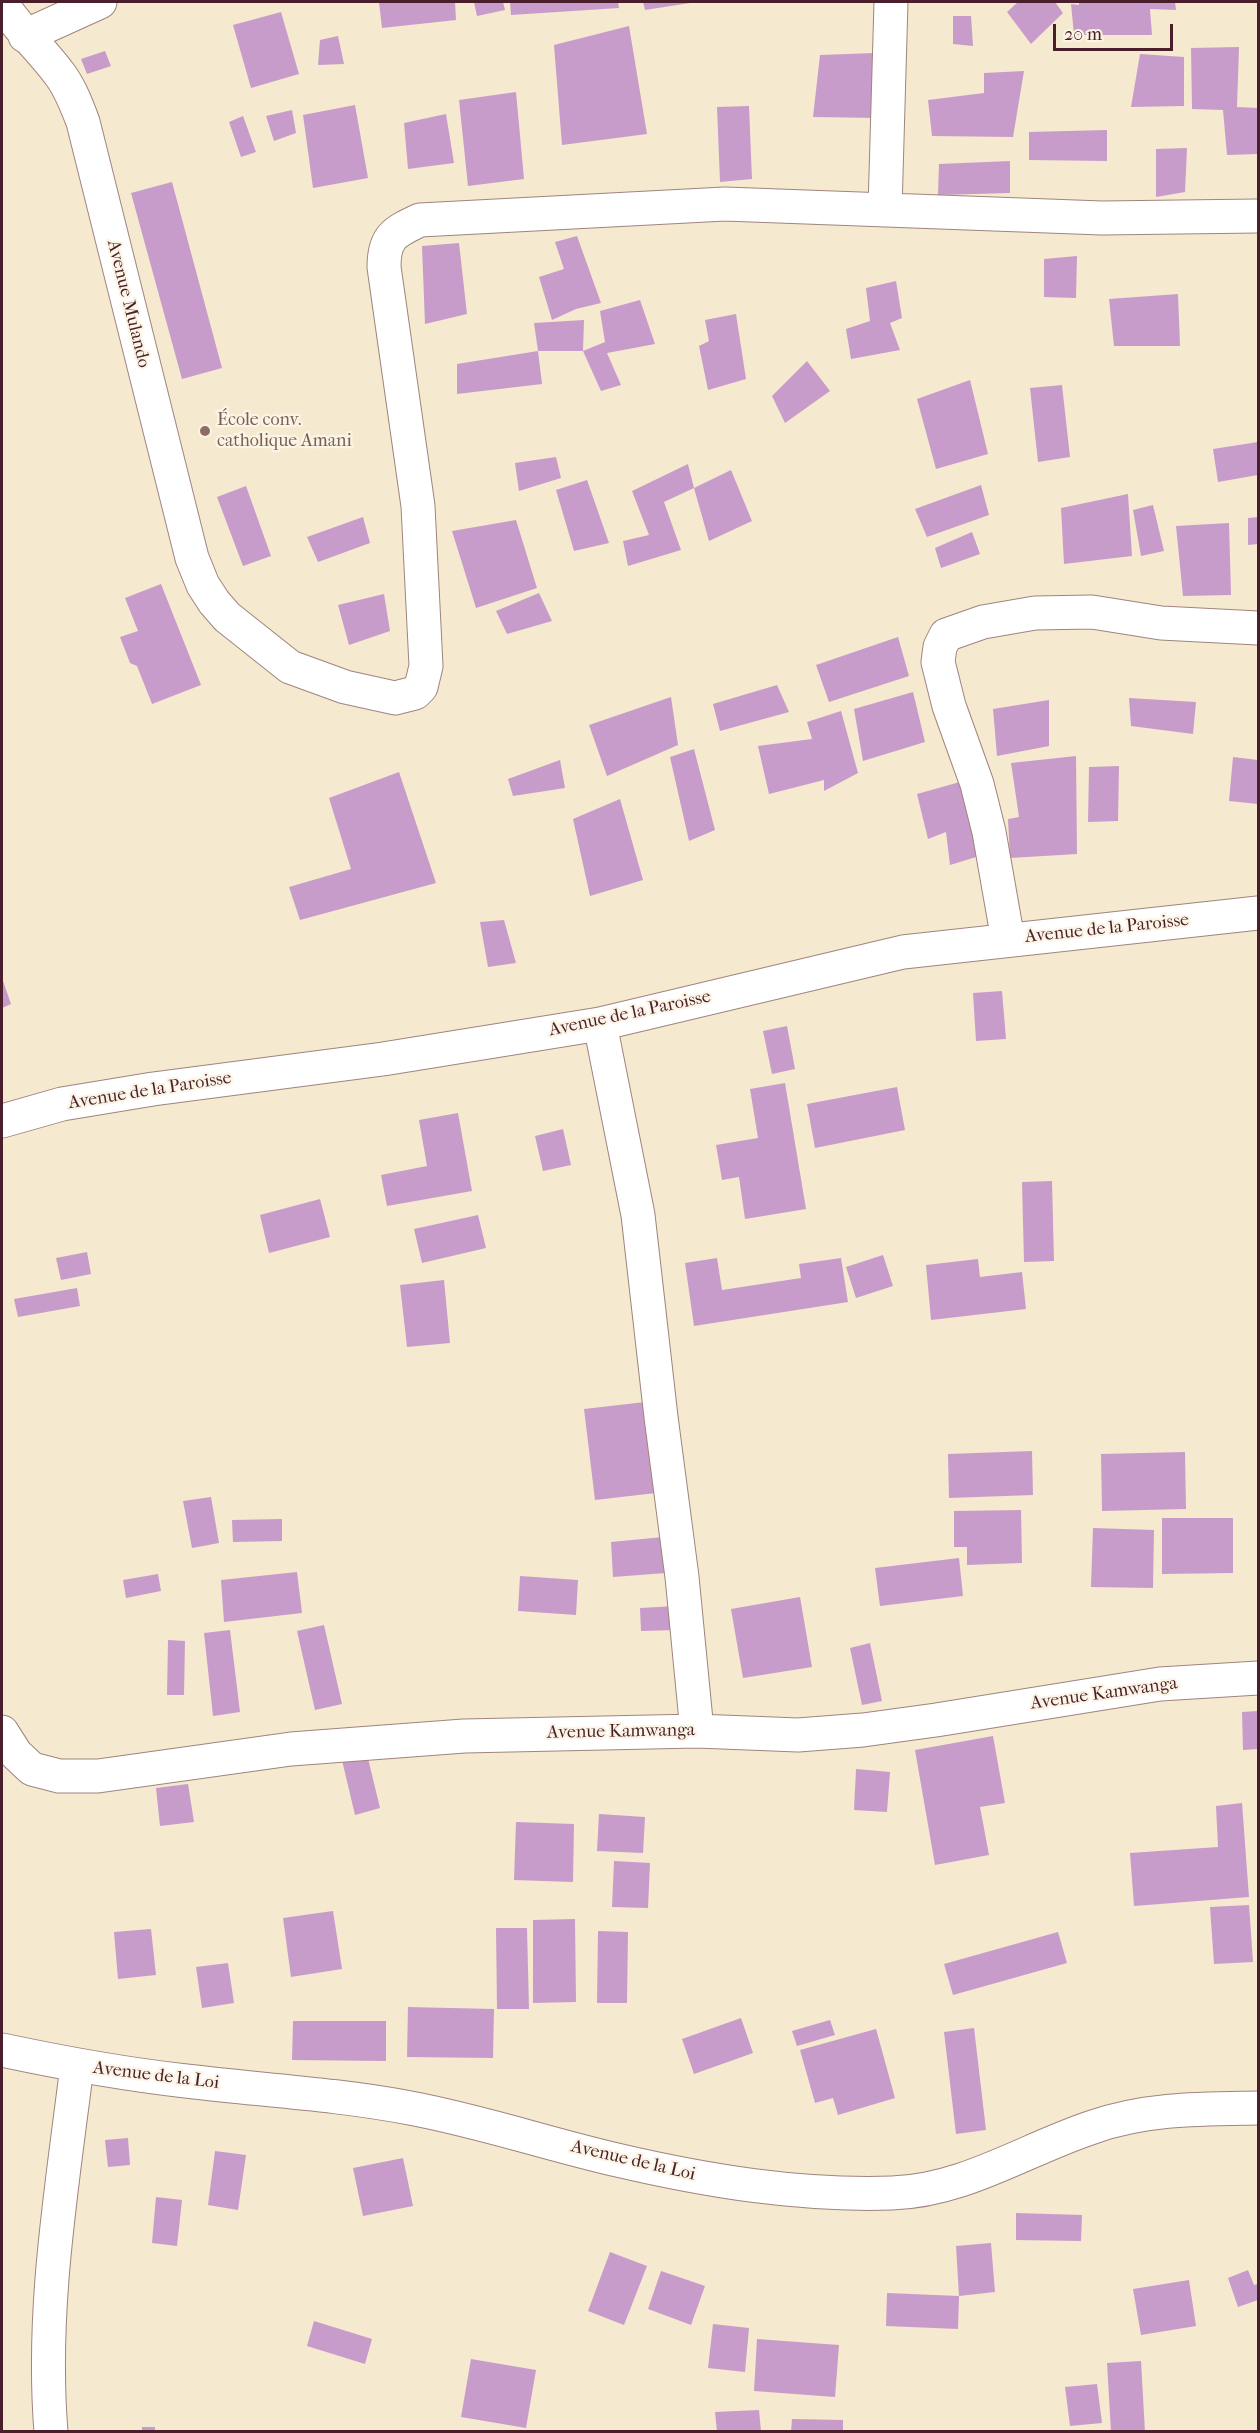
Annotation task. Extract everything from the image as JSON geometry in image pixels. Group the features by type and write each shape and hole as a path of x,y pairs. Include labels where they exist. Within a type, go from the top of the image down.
{"street":[{"path":"25,36 100,2"},
{"path":"891,2 885,209 1102,218 1258,216"},
{"name":"Avenue Mulando","path":"2,4 25,36 60,75 71,93 83,122 192,558 203,585 227,617 290,667 367,694 395,698 415,693 421,687 426,666 418,506 384,267 384,250 390,239 400,229 420,219 725,204 885,209"},
{"path":"1008,940 989,832 977,784 949,706 938,662 940,646 946,635 983,622 1035,613 1092,612 1161,623 1258,628"},
{"name":"Avenue de la Paroisse","path":"2,1121 62,1104 153,1089 383,1059 600,1024 903,952 1258,913"},
{"path":"600,1024 638,1215 682,1577 697,1731"},
{"name":"Avenue Kamwanga","path":"2,1732 16,1754 26,1764 41,1773 59,1776 129,1773 291,1749 464,1736 697,1731 798,1735 863,1730 1160,1684 1258,1678"},
{"name":"Avenue de la Loi","path":"2,2050 77,2067 188,2082 353,2098 435,2114 678,2173 788,2190 843,2194 906,2192 934,2188 973,2177 1069,2135 1128,2116 1159,2111 1258,2108"},
{"path":"51,2432 49,2314 57,2220 77,2067"}],"building":[{"path":"379,2 455,2 456,20 382,28"},
{"path":"474,2 503,2 505,10 477,16"},
{"path":"510,2 618,2 619,8 511,15"},
{"path":"643,2 690,2 690,3 645,10"},
{"path":"1018,2 1055,2 1063,13 1031,44 1007,12"},
{"path":"1079,2 1175,2 1176,10 1150,9 1152,35 1074,35 1071,4 1079,5"},
{"path":"281,12 299,74 251,88 233,25"},
{"path":"953,16 971,16 973,46 953,44"},
{"path":"629,26 647,134 562,145 554,45"},
{"path":"338,36 344,64 318,65 320,40"},
{"path":"1239,47 1237,107 1258,108 1258,154 1227,155 1223,110 1192,109 1191,48"},
{"path":"105,51 111,66 87,74 81,59"},
{"path":"874,53 879,118 813,117 820,55"},
{"path":"1140,54 1184,57 1184,106 1131,107"},
{"path":"1024,71 1013,137 932,136 928,100 984,93 984,73"},
{"path":"516,92 524,179 468,186 459,100"},
{"path":"355,105 368,178 313,188 303,115"},
{"path":"749,106 752,179 720,182 717,107"},
{"path":"292,110 296,133 274,141 266,116"},
{"path":"446,114 454,163 408,169 404,123"},
{"path":"243,116 256,152 241,157 229,122"},
{"path":"1107,130 1107,161 1029,160 1029,132"},
{"path":"1187,148 1185,192 1156,197 1156,149"},
{"path":"1010,161 1010,193 938,195 939,164"},
{"path":"172,182 222,368 182,379 131,193"},
{"path":"577,236 601,303 576,309 552,320 539,277 564,269 555,242"},
{"path":"459,243 467,314 425,324 422,246"},
{"path":"1077,256 1076,298 1044,297 1044,259"},
{"path":"896,281 902,318 890,323 900,350 851,359 846,329 870,321 866,288"},
{"path":"1178,294 1180,346 1114,346 1109,299"},
{"path":"640,300 655,344 607,353 621,385 601,391 583,351 605,342 600,311"},
{"path":"736,314 746,379 708,390 699,346 709,341 705,320"},
{"path":"584,320 583,351 538,351 534,323"},
{"path":"538,351 542,384 457,394 457,364"},
{"path":"807,361 830,391 785,423 772,396"},
{"path":"970,380 988,454 936,469 917,399"},
{"path":"1062,385 1070,457 1038,462 1030,388"},
{"path":"1258,442 1258,475 1218,482 1213,449"},
{"path":"556,457 561,478 519,491 515,463"},
{"path":"688,464 694,488 664,502 681,550 628,566 623,541 649,535 632,491"},
{"path":"731,470 752,521 709,541 694,488"},
{"path":"587,480 609,543 574,551 556,490"},
{"path":"981,485 989,515 927,537 915,509"},
{"path":"246,486 271,556 243,566 217,497"},
{"path":"1128,494 1132,556 1064,564 1061,508"},
{"path":"1153,505 1164,551 1141,556 1133,510"},
{"path":"363,517 370,543 318,562 307,537"},
{"path":"1258,517 1258,544 1248,545 1248,518"},
{"path":"516,520 537,588 476,608 452,531"},
{"path":"1229,523 1231,595 1183,596 1176,526"},
{"path":"972,532 980,554 941,568 935,548"},
{"path":"161,584 201,685 152,704 137,666 130,663 120,637 138,631 125,598"},
{"path":"539,593 552,621 507,634 496,611"},
{"path":"384,594 390,631 349,645 338,605"},
{"path":"898,637 909,676 829,702 816,665"},
{"path":"777,685 789,712 720,731 713,704"},
{"path":"913,692 925,742 863,761 854,709"},
{"path":"671,697 678,745 607,776 589,725"},
{"path":"1129,698 1196,702 1193,734 1131,726"},
{"path":"1049,700 1049,746 997,756 993,709"},
{"path":"841,711 858,773 824,791 824,780 769,794 758,746 812,739 807,722"},
{"path":"694,749 715,830 689,841 670,757"},
{"path":"1076,756 1077,854 1010,858 1008,819 1019,817 1011,763"},
{"path":"1233,757 1258,760 1258,804 1229,801"},
{"path":"560,760 565,788 513,796 508,779"},
{"path":"1119,766 1118,821 1088,822 1089,767"},
{"path":"399,772 436,883 300,920 289,887 351,869 329,798"},
{"path":"967,780 986,854 950,865 946,832 928,839 917,794"},
{"path":"620,799 643,880 590,896 573,819"},
{"path":"504,920 516,963 488,967 480,922"},
{"path":"2,978 11,1004 2,1008"},
{"path":"1002,991 1006,1039 976,1041 973,993"},
{"path":"787,1026 795,1069 772,1074 763,1031"},
{"path":"785,1083 806,1209 745,1219 739,1177 722,1180 716,1145 758,1138 750,1089"},
{"path":"897,1087 905,1130 815,1148 807,1104"},
{"path":"458,1113 472,1191 387,1206 381,1175 427,1166 419,1120"},
{"path":"563,1129 571,1165 543,1171 535,1136"},
{"path":"1052,1181 1054,1261 1024,1262 1022,1182"},
{"path":"320,1199 330,1237 269,1253 260,1215"},
{"path":"478,1215 486,1248 422,1263 414,1229"},
{"path":"87,1252 91,1274 61,1280 56,1258"},
{"path":"883,1255 893,1286 856,1298 846,1267"},
{"path":"717,1258 722,1290 801,1278 799,1264 841,1258 848,1302 694,1326 685,1263"},
{"path":"978,1259 980,1277 1022,1272 1026,1309 931,1320 926,1265"},
{"path":"444,1280 450,1343 407,1347 400,1285"},
{"path":"77,1288 80,1306 18,1317 14,1299"},
{"path":"645,1402 656,1493 595,1500 584,1409"},
{"path":"1032,1451 1033,1495 949,1498 948,1454"},
{"path":"1185,1452 1186,1509 1102,1511 1101,1454"},
{"path":"211,1497 219,1543 192,1548 183,1501"},
{"path":"1021,1510 1022,1563 967,1565 967,1547 954,1547 954,1511"},
{"path":"1162,1518 1233,1518 1233,1573 1162,1574"},
{"path":"282,1519 282,1541 233,1542 232,1520"},
{"path":"1093,1528 1154,1530 1153,1588 1091,1587"},
{"path":"663,1537 666,1573 613,1577 611,1542"},
{"path":"959,1558 963,1596 880,1606 875,1568"},
{"path":"297,1572 302,1613 224,1622 221,1580"},
{"path":"158,1574 161,1591 126,1598 123,1580"},
{"path":"520,1576 578,1580 576,1615 518,1611"},
{"path":"800,1597 812,1667 743,1678 731,1609"},
{"path":"676,1606 677,1630 641,1631 640,1608"},
{"path":"324,1625 342,1704 315,1710 297,1631"},
{"path":"230,1630 240,1712 213,1716 204,1633"},
{"path":"168,1640 185,1641 184,1695 167,1695"},
{"path":"870,1643 882,1701 862,1705 850,1648"},
{"path":"1258,1711 1258,1749 1243,1750 1242,1712"},
{"path":"993,1736 1005,1803 980,1807 989,1855 935,1865 915,1750"},
{"path":"366,1750 380,1808 355,1815 341,1756"},
{"path":"856,1769 890,1772 887,1812 854,1810"},
{"path":"188,1784 194,1822 160,1826 156,1788"},
{"path":"1242,1803 1249,1897 1134,1906 1130,1853 1218,1847 1216,1806"},
{"path":"599,1814 645,1817 643,1853 597,1851"},
{"path":"516,1822 574,1824 573,1882 514,1880"},
{"path":"614,1861 650,1863 648,1908 612,1907"},
{"path":"1249,1905 1253,1962 1214,1964 1210,1907"},
{"path":"333,1911 342,1969 291,1977 283,1918"},
{"path":"575,1919 576,2002 533,2003 533,1920"},
{"path":"496,1928 527,1928 529,2009 497,2009"},
{"path":"151,1929 156,1975 118,1979 114,1932"},
{"path":"598,1931 628,1932 627,2003 597,2003"},
{"path":"1058,1932 1067,1963 953,1995 944,1964"},
{"path":"228,1963 234,2003 202,2008 196,1967"},
{"path":"408,2007 494,2009 493,2058 407,2057"},
{"path":"741,2018 753,2053 694,2074 682,2039"},
{"path":"830,2020 835,2035 797,2046 792,2031"},
{"path":"293,2021 386,2021 386,2061 292,2060"},
{"path":"974,2028 986,2130 956,2134 944,2032"},
{"path":"876,2029 895,2098 838,2115 833,2098 815,2103 800,2050"},
{"path":"128,2138 130,2165 108,2167 105,2140"},
{"path":"215,2151 246,2155 238,2210 208,2205"},
{"path":"403,2158 413,2206 363,2216 353,2168"},
{"path":"156,2197 182,2200 177,2246 152,2243"},
{"path":"1016,2213 1082,2215 1081,2241 1016,2240"},
{"path":"991,2243 995,2292 959,2296 956,2246"},
{"path":"610,2252 647,2266 624,2325 588,2311"},
{"path":"1248,2270 1254,2285 1258,2284 1258,2300 1238,2307 1228,2278"},
{"path":"661,2271 705,2286 691,2325 648,2309"},
{"path":"1189,2280 1196,2326 1141,2335 1133,2289"},
{"path":"887,2293 959,2296 958,2329 886,2326"},
{"path":"314,2321 372,2339 365,2364 307,2346"},
{"path":"713,2324 749,2328 745,2372 708,2368"},
{"path":"757,2339 839,2345 835,2397 754,2391"},
{"path":"471,2359 536,2370 526,2428 461,2417"},
{"path":"1141,2361 1145,2432 1111,2432 1107,2363"},
{"path":"1097,2384 1102,2423 1070,2426 1065,2387"},
{"path":"759,2410 761,2431 717,2432 715,2412"},
{"path":"792,2419 843,2420 843,2432 791,2432"},
{"path":"142,2427 155,2427 155,2432 142,2432"}],"place":[{"name":"École conv. catholique Amani","path":"205,431"}]}
